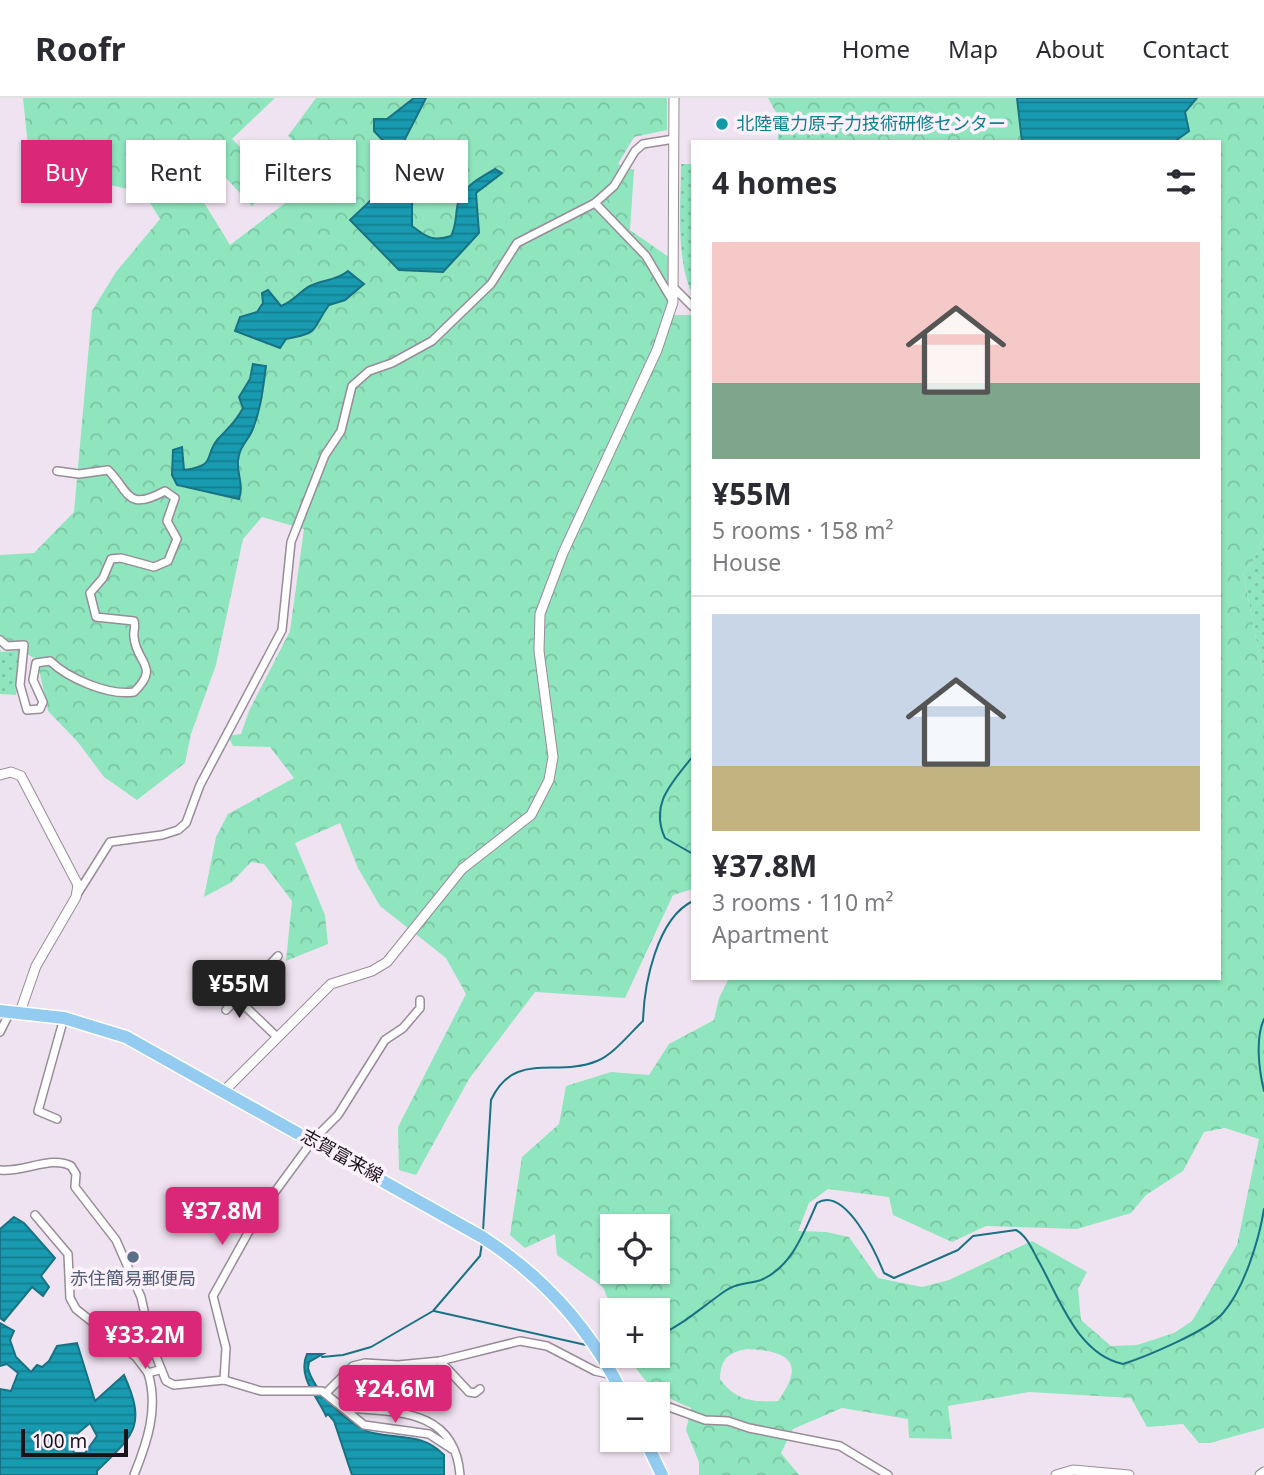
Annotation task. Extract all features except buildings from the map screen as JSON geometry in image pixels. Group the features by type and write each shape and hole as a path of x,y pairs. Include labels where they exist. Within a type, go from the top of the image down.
{"main road":[{"name":"志賀富来線","path":"10,1011 64,1018 126,1037 225,1090 476,1233 534,1275 581,1326 604,1357 617,1382"},
{"path":"651,1452 662,1475"}],"street":[{"path":"225,1090 331,984 372,971 387,962 462,870 515,831 531,815 545,792 553,757 539,651 542,601 657,350 673,302 674,98"},
{"path":"0,1032 110,842 162,835 178,830 186,823 200,785 282,630 291,542 325,455 341,431 352,386 369,371 392,363 432,341 491,284 517,243 595,203 614,186 635,151 643,144 674,139"},
{"path":"595,203 646,256 673,302"},
{"path":"674,288 691,305"},
{"path":"0,640 7,646 24,645 20,685 27,710 40,709 43,702 33,680 36,663 42,661 50,661 59,670 122,693 134,692 146,677 147,670 134,638 134,621 96,617 90,593 103,578 107,563 111,559 121,558 154,568 168,561 177,539 167,521 175,498 165,491 154,499 132,498 121,489 108,470 79,474 58,471"},
{"path":"0,775 17,774 23,780 77,881 76,897"},
{"path":"226,1010 278,956"},
{"path":"221,983 277,1037"},
{"path":"224,1380 226,1348 213,1296 258,1216 313,1140 338,1115 385,1040 402,1028 420,1008 420,1000"},
{"path":"58,1119 38,1111 64,1018"},
{"path":"0,1170 18,1171 56,1161 71,1166 76,1174 75,1188 116,1240 149,1322 159,1370 162,1377 174,1385 224,1380 261,1391 324,1392 364,1425 429,1434 452,1449"},
{"path":"35,1215 68,1254 70,1298 76,1309 136,1357 148,1373 153,1388 152,1419 134,1475"},
{"path":"324,1392 353,1366 365,1363 398,1365 440,1361 520,1341 533,1342 562,1353 595,1371 614,1375"},
{"path":"440,1361 469,1392 475,1393 480,1389"},
{"path":"148,1373 159,1370"},
{"path":"670,1407 705,1420 728,1421 749,1428 840,1446 888,1475"},
{"path":"344,1408 397,1411 433,1423 447,1436 460,1475"},
{"path":"1056,1475 1073,1470 1129,1475"}],"green space":[{"path":"23,98 275,98 232,139 240,147 240,193 226,178 226,140 126,140 126,189 112,185 112,140 27,140"},
{"path":"316,98 667,98 667,130 634,137 618,164 634,170 630,230 673,260 672,315 691,315 691,890 673,895 625,998 535,992 469,1079 416,1175 399,1170 398,1127 466,994 446,958 380,906 358,868 340,823 295,843 325,915 328,944 286,961 292,901 264,864 251,862 232,882 204,897 216,837 228,814 294,778 270,747 233,746 228,736 241,734 249,711 290,631 304,529 262,517 243,539 216,665 191,734 185,763 137,800 104,777 77,741 48,711 37,660 0,636 0,555 34,553 74,512 92,311 116,272 160,219 150,203 204,203 230,245 285,203 356,203 356,140 292,140 288,136"},
{"path":"768,98 1017,98 1022,140 845,140 849,123 804,132 783,115 778,116"},
{"path":"1196,98 1264,98 1264,537 1252,563 1243,572 1264,679 1264,1428 1210,1443 1199,1443 1183,1424 1147,1427 1131,1398 1029,1392 948,1406 952,1439 909,1438 908,1419 842,1408 793,1429 781,1453 799,1475 699,1475 699,1462 686,1430 691,1408 670,1398 670,1382 647,1382 636,1368 670,1368 670,1298 608,1298 603,1287 557,1255 555,1234 525,1248 510,1235 522,1157 559,1124 566,1086 611,1072 649,1075 669,1044 714,1020 719,998 728,980 1221,980 1221,140 1177,140 1189,131 1185,112","holes":["1225,1128 1259,1139 1237,1245 1192,1321 1174,1333 1137,1345 1111,1346 1081,1320 1078,1289 1087,1272 1032,1241 949,1280 922,1287 878,1278 849,1237 826,1232 798,1231 809,1203 828,1189 889,1197 893,1215 952,1242 986,1226 1077,1229 1131,1213 1146,1195 1183,1171 1204,1132","747,1349 783,1356 792,1368 791,1377 778,1401 745,1399 732,1392 720,1379 722,1366 730,1355"]},
{"path":"782,114 791,122 807,129 849,123 845,140 778,140 778,116"},
{"path":"681,164 691,164 691,291 681,248"},
{"path":"1264,537 1264,679 1243,572 1252,563"},
{"path":"0,649 1,652 23,650 16,695 0,694"}],"water":[{"path":"414,98 426,98 405,140 382,140 374,131 374,119 387,119"},
{"path":"1017,98 1197,98 1185,112 1189,131 1177,140 1022,140"},
{"path":"495,169 502,173 476,193 479,233 443,272 399,270 350,220 370,201 412,203 412,226 430,237 439,239 451,236 458,203 468,203 468,188"},
{"path":"348,271 364,284 345,300 329,305 314,330 305,335 286,339 280,348 235,331 240,317 257,312 263,303 262,293 268,290 281,306 310,286 339,277"},
{"path":"253,364 266,366 258,415 239,456 239,499 177,485 172,475 173,450 182,447 184,470 206,463 218,439 243,408 239,397 250,379"},
{"path":"14,1217 24,1223 55,1258 41,1276 49,1287 43,1296 32,1287 4,1321 0,1318 0,1229"},
{"path":"0,1323 14,1331 10,1340 16,1357 31,1372 37,1365 42,1367 49,1361 57,1346 77,1343 95,1401 124,1375 135,1406 133,1429 120,1448 97,1471 97,1475 0,1475 0,1389 11,1391 18,1373 7,1364 0,1366","holes":["90,1423 97,1436 85,1453 74,1453 71,1439"]},
{"path":"307,1354 323,1354 309,1362 311,1377 325,1397 344,1416 373,1433 428,1443 444,1455 444,1475 352,1475 334,1421 328,1414 326,1416 306,1378 304,1371"}],"waterway":[{"path":"691,759 671,784 660,814 665,838 691,853"},
{"path":"483,1231 491,1100 500,1085 512,1075 524,1070 582,1066 597,1061 621,1043 643,1021 650,971 662,937 670,922 691,902"},
{"path":"1264,1019 1259,1045 1264,1091"},
{"path":"670,1329 729,1288 761,1280 781,1267 796,1248 817,1203 828,1200 848,1212 867,1237 884,1273 894,1278 958,1250 973,1236 1016,1230 1029,1243 1062,1307 1081,1336 1093,1349 1123,1364 1191,1335 1223,1313 1238,1291 1250,1264 1264,1209"},
{"path":"322,1357 343,1355 371,1347 433,1311 480,1256 482,1243"},
{"path":"434,1311 586,1345"}],"place":[{"name":"北陸電力原子力技術研修センター","path":"722,124"},
{"name":"赤住簡易郵便局","path":"133,1257"}]}
